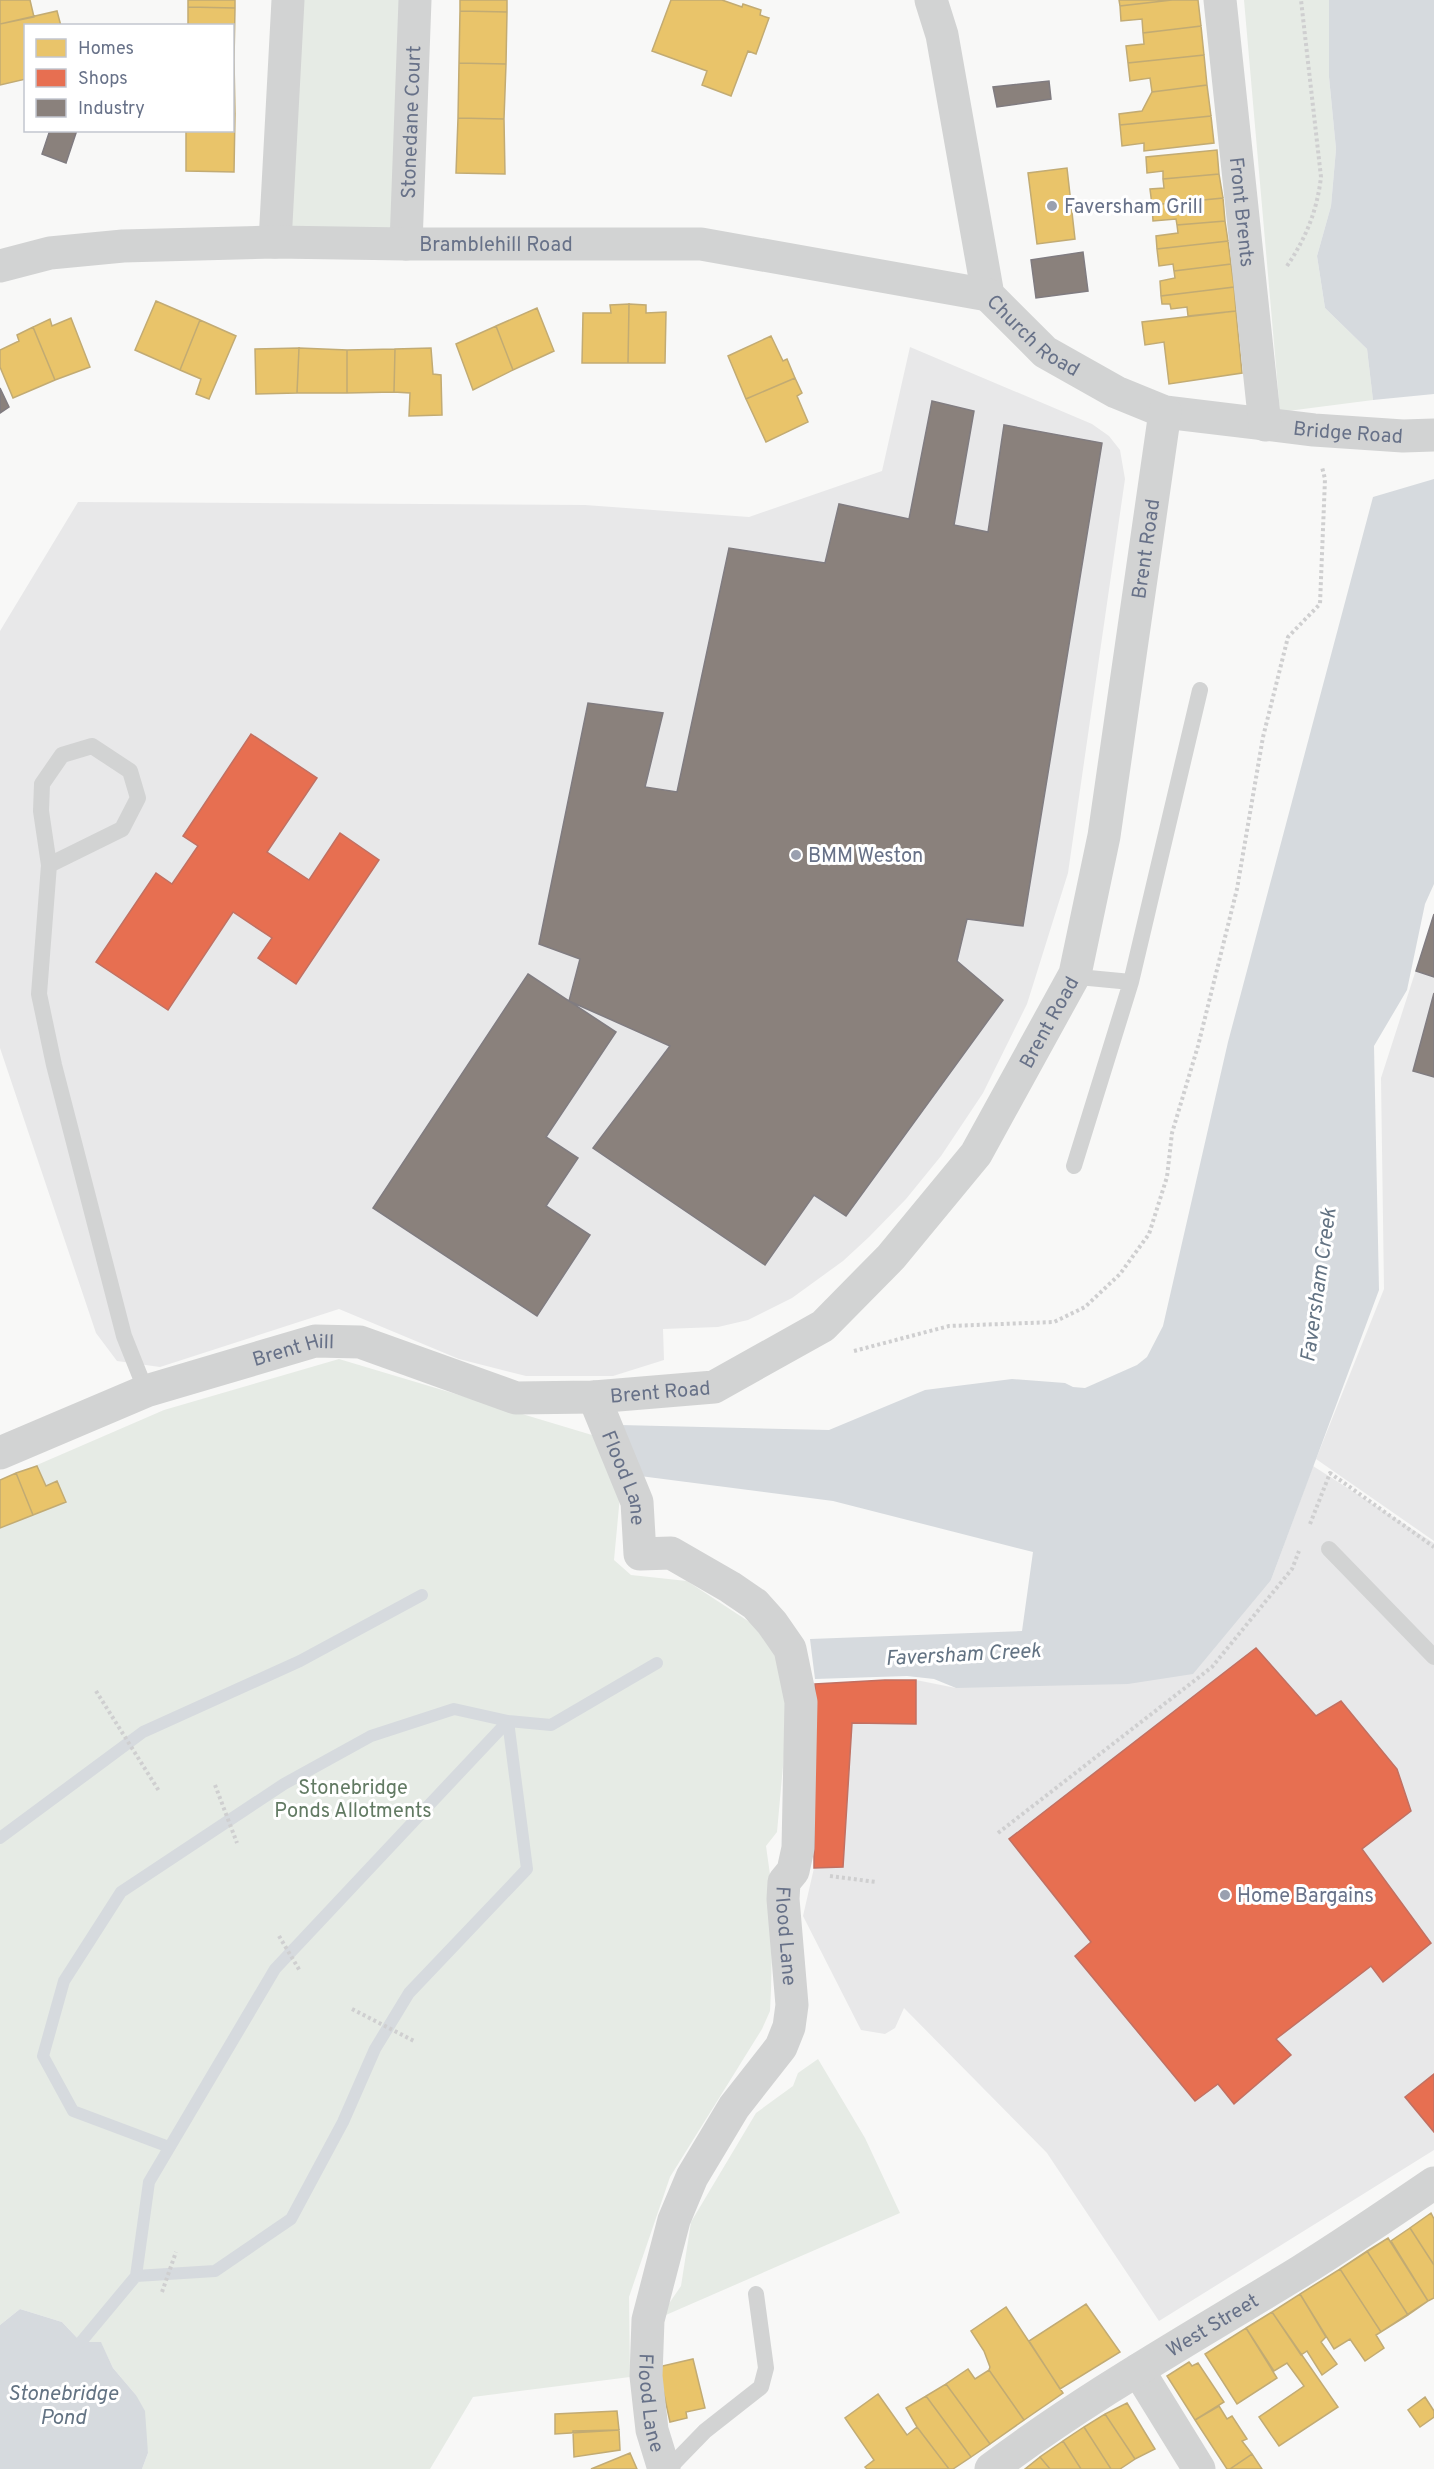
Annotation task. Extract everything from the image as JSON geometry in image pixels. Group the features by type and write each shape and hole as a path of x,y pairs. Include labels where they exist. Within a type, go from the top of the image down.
{"street":[{"path":"275,242 288,0"},
{"name":"Stonedane Court","path":"406,244 415,0"},
{"name":"Church Road","path":"931,0 942,35 988,295 1046,352 1116,392 1165,412 1265,425"},
{"name":"Front Brents","path":"1220,0 1265,425"},
{"name":"Bramblehill Road","path":"0,266 50,253 123,246 275,242 701,244 988,295"},
{"name":"Brent Road","path":"594,1396 714,1387 823,1326 891,1257 976,1154 1075,974 1104,836 1165,412"},
{"name":"Bridge Road","path":"1265,425 1403,436 1433,436"},
{"name":"Brent Hill","path":"0,1453 146,1391 315,1341 360,1342 516,1398 594,1396"},
{"name":"Flood Lane","path":"594,1396 637,1502 640,1554 671,1553 755,1604 790,1648 801,1702 798,1848 793,1871 784,1882 783,1899 792,2005 789,2027 781,2047 734,2107 692,2177 674,2220 648,2320 646,2376 652,2430 666,2469"},
{"name":"West Street","path":"991,2469 1138,2370 1304,2270 1434,2183"},
{"path":"1138,2370 1199,2469"}],"lane":[{"path":"1074,1166 1131,982 1200,690"},
{"path":"49,865 122,829 138,798 130,771 92,746 62,755 42,784 40,811 49,865 39,994 54,1065 124,1336 146,1391"},
{"path":"1075,974 1089,978 1131,982"},
{"path":"1329,1549 1434,1657"},
{"path":"666,2469 705,2431 761,2387 766,2368 756,2294"}],"path":[{"path":"1286,267 1300,247 1310,225 1318,202 1321,177 1301,0"},
{"path":"1309,1527 1330,1473 1434,1547"},
{"path":"998,1833 1212,1667 1292,1569 1300,1548"},
{"path":"96,1691 159,1791"},
{"path":"215,1785 237,1843"},
{"path":"793,1871 876,1882"},
{"path":"279,1936 300,1971"},
{"path":"352,2009 416,2042"},
{"path":"162,2292 176,2252"}],"shaded area":[{"path":"910,347 1092,424 1109,436 1120,450 1125,479 1068,873 1027,1004 983,1093 941,1156 906,1199 869,1237 843,1261 792,1298 748,1320 718,1327 663,1329 664,1360 613,1376 526,1376 459,1359 339,1309 160,1367 117,1361 96,1333 0,1048 0,631 78,502 585,505 749,517 882,471"},
{"path":"1434,914 1434,1541 1316,1459 1384,1289 1381,1078"},
{"path":"1313,1466 1434,1543 1434,2150 1159,2321 1047,2153 904,2008 895,2028 885,2034 861,2030 803,1916 814,1868 815,1684 916,1680 956,1688 1271,1580"}],"green space":[{"path":"288,0 415,0 406,244 275,242"},
{"path":"1244,0 1329,0 1329,77 1336,149 1331,206 1317,256 1325,308 1367,349 1373,400 1280,412"},
{"name":"Stonebridge Ponds Allotments","path":"339,1359 592,1435 620,1496 614,1560 631,1575 687,1581 751,1623 792,1667 777,1832 766,1846 773,1896 770,2011 762,2029 670,2177 629,2297 630,2377 473,2397 430,2469 142,2469 148,2453 136,2395 113,2368 101,2343 81,2342 62,2322 20,2309 0,2325 0,1481 164,1410"},
{"path":"818,2059 865,2138 900,2213 659,2318 681,2286 691,2222 756,2113 793,2086 798,2073"}],"water":[{"path":"1329,0 1434,0 1434,394 1373,400 1367,349 1325,308 1317,256 1331,206 1336,149 1329,77"},
{"name":"Faversham Creek","path":"1434,479 1434,884 1425,904 1407,990 1374,1046 1379,1290 1271,1580 1193,1674 1128,1684 956,1688 934,1679 907,1676 815,1679 810,1639 1022,1631 1033,1552 833,1501 640,1476 620,1425 829,1430 925,1390 1012,1379 1065,1383 1073,1387 1085,1388 1137,1365 1147,1357 1163,1326 1228,1042 1373,497"},
{"name":"Stonebridge Pond","path":"20,2309 62,2322 81,2342 101,2342 113,2368 136,2395 145,2411 148,2453 142,2469 0,2469 0,2325"}],"building: Homes":[{"path":"0,0 30,0 34,17 0,24"},
{"path":"188,0 235,0 235,8 188,7"},
{"path":"460,0 507,0 507,12 460,11"},
{"path":"671,0 722,0 742,7 743,4 761,10 760,15 769,18 756,54 748,51 731,96 702,85 707,71 652,51"},
{"path":"1119,0 1172,0 1120,6"},
{"path":"1172,0 1198,0 1201,26 1143,33 1142,19 1121,21 1120,6"},
{"path":"188,7 235,8 234,60 234,24 188,24"},
{"path":"57,11 60,24 24,24 24,79 0,85 0,24"},
{"path":"460,11 507,12 506,64 459,63"},
{"path":"1201,26 1204,55 1128,63 1126,46 1144,44 1143,33"},
{"path":"1204,55 1207,85 1152,92 1150,78 1130,81 1128,63"},
{"path":"234,60 235,114 234,114"},
{"path":"459,63 506,64 504,119 458,118"},
{"path":"1207,85 1211,116 1120,125 1119,114 1142,111 1152,92"},
{"path":"235,114 234,172 186,171 186,132 234,132"},
{"path":"1211,116 1214,143 1144,151 1144,143 1122,146 1120,125"},
{"path":"458,118 504,119 505,174 456,173"},
{"path":"1217,150 1219,174 1163,179 1163,171 1147,173 1146,157"},
{"name":"Faversham Grill","path":"1067,168 1075,239 1037,244 1028,173"},
{"path":"1219,174 1223,198 1152,205 1150,189 1164,188 1163,179"},
{"path":"1223,198 1225,221 1177,225 1176,219 1153,221 1152,205"},
{"path":"1225,221 1228,241 1157,249 1156,236 1178,233 1177,225"},
{"path":"1228,241 1231,264 1174,271 1173,264 1159,266 1157,249"},
{"path":"1231,264 1234,287 1161,296 1160,281 1175,278 1174,271"},
{"path":"1234,287 1236,311 1188,316 1187,307 1171,309 1170,304 1162,304 1161,296"},
{"path":"156,301 200,320 180,370 135,350"},
{"path":"629,304 646,305 646,313 666,312 665,363 628,363"},
{"path":"629,304 628,363 582,363 583,313 611,313 610,305"},
{"path":"537,308 554,351 513,370 496,326"},
{"path":"1236,311 1242,373 1169,384 1164,342 1145,345 1142,322"},
{"path":"71,318 90,367 55,380 33,327 50,319 52,326"},
{"path":"200,320 236,336 209,399 196,394 201,379 180,370"},
{"path":"496,326 513,370 473,390 456,344"},
{"path":"33,327 55,380 13,398 0,367 0,350 19,341 17,335"},
{"path":"771,336 783,361 787,359 795,378 746,399 728,356"},
{"path":"299,348 297,393 256,394 255,349"},
{"path":"299,348 347,350 347,393 297,393"},
{"path":"431,348 433,374 441,375 442,415 409,416 410,393 394,392 395,349"},
{"path":"395,349 394,392 347,393 347,350"},
{"path":"795,378 802,393 797,396 808,422 766,442 746,399"},
{"path":"37,1466 46,1486 57,1481 66,1502 33,1515 16,1473"},
{"path":"16,1473 33,1515 0,1528 0,1480"},
{"path":"1431,2213 1434,2219 1434,2265 1410,2228"},
{"path":"1410,2228 1434,2265 1434,2298 1428,2301 1391,2241"},
{"path":"1388,2238 1428,2301 1381,2332 1340,2269"},
{"path":"1388,2238 1428,2301 1408,2315 1367,2251"},
{"path":"1367,2251 1408,2315 1381,2332 1340,2269"},
{"path":"1340,2269 1381,2332 1376,2335 1384,2348 1365,2361 1350,2339 1334,2349 1300,2294"},
{"path":"1300,2294 1326,2337 1321,2342 1337,2364 1322,2375 1307,2351 1301,2355 1272,2312"},
{"path":"1086,2304 1120,2352 1060,2389 1029,2341"},
{"path":"1006,2307 1063,2393 1024,2420 989,2370 984,2351 971,2331"},
{"path":"1272,2312 1338,2407 1279,2446 1259,2417 1304,2386 1287,2363 1274,2371 1246,2328"},
{"path":"1246,2328 1277,2378 1237,2404 1205,2354"},
{"path":"693,2359 705,2408 686,2412 687,2418 670,2422 658,2367"},
{"path":"1189,2362 1192,2366 1198,2363 1224,2402 1195,2420 1167,2376"},
{"path":"968,2369 975,2379 989,2370 1024,2420 990,2444 946,2384"},
{"path":"946,2384 990,2444 971,2457 926,2396"},
{"path":"878,2394 907,2435 917,2427 949,2469 867,2469 865,2467 874,2460 845,2418"},
{"path":"926,2396 971,2457 953,2469 949,2469 917,2427 906,2408"},
{"path":"1425,2397 1434,2411 1434,2417 1420,2427 1408,2410"},
{"path":"1127,2403 1155,2449 1135,2459 1105,2414"},
{"path":"1219,2406 1227,2419 1232,2416 1247,2439 1242,2441 1252,2454 1230,2469 1227,2469 1195,2420"},
{"path":"617,2411 619,2430 555,2434 555,2414"},
{"path":"1105,2414 1135,2459 1120,2469 1111,2469 1084,2427"},
{"path":"1084,2427 1111,2469 1081,2469 1063,2441"},
{"path":"619,2430 620,2450 574,2457 573,2431"},
{"path":"1063,2441 1081,2469 1050,2469 1040,2457"},
{"path":"630,2453 637,2469 591,2469"},
{"path":"1252,2454 1262,2469 1230,2469"},
{"path":"1040,2457 1050,2469 1025,2469"}],"building: Shops":[{"path":"251,734 317,778 267,852 309,880 340,833 379,860 296,984 258,958 272,938 233,912 168,1010 96,962 156,873 172,884 198,846 183,836"},
{"name":"Home Bargains","path":"1256,1648 1316,1716 1341,1701 1397,1769 1411,1811 1362,1849 1431,1943 1383,1982 1371,1966 1276,2039 1291,2055 1234,2104 1218,2084 1195,2101 1075,1956 1091,1942 1009,1839"},
{"path":"916,1680 916,1724 852,1723 843,1867 814,1868 815,1684"},
{"path":"1434,2074 1434,2132 1405,2097"}],"building: Industry":[{"path":"1049,81 1051,99 997,107 993,87"},
{"path":"49,132 76,132 66,163 42,154"},
{"path":"1083,252 1088,291 1036,298 1031,260"},
{"path":"0,388 9,407 0,413"},
{"name":"BMM Weston","path":"932,401 974,411 954,525 988,532 1004,425 1102,443 1023,926 967,919 957,961 1003,1000 846,1216 814,1195 765,1265 593,1148 670,1046 569,1001 580,959 539,944 588,703 663,713 645,787 677,792 729,548 825,563 839,504 909,519"},
{"path":"1434,914 1434,977 1416,971"},
{"path":"528,974 616,1032 546,1137 578,1158 546,1206 590,1235 537,1316 373,1208"},
{"path":"1434,993 1434,1077 1413,1071"}],"waterway":[{"path":"0,1838 143,1732 300,1661 422,1595"},
{"path":"81,2342 136,2276 149,2182 275,1969 508,1721 551,1725 657,1663"},
{"path":"136,2276 215,2271 291,2219 343,2122 375,2049 409,1993 527,1869 508,1721 454,1709 371,1736 284,1784 121,1892 64,1981 43,2056 73,2111 169,2147"}],"place":[{"name":"Faversham Grill","path":"1052,206"},
{"name":"BMM Weston","path":"796,855"},
{"name":"Home Bargains","path":"1225,1895"}]}
